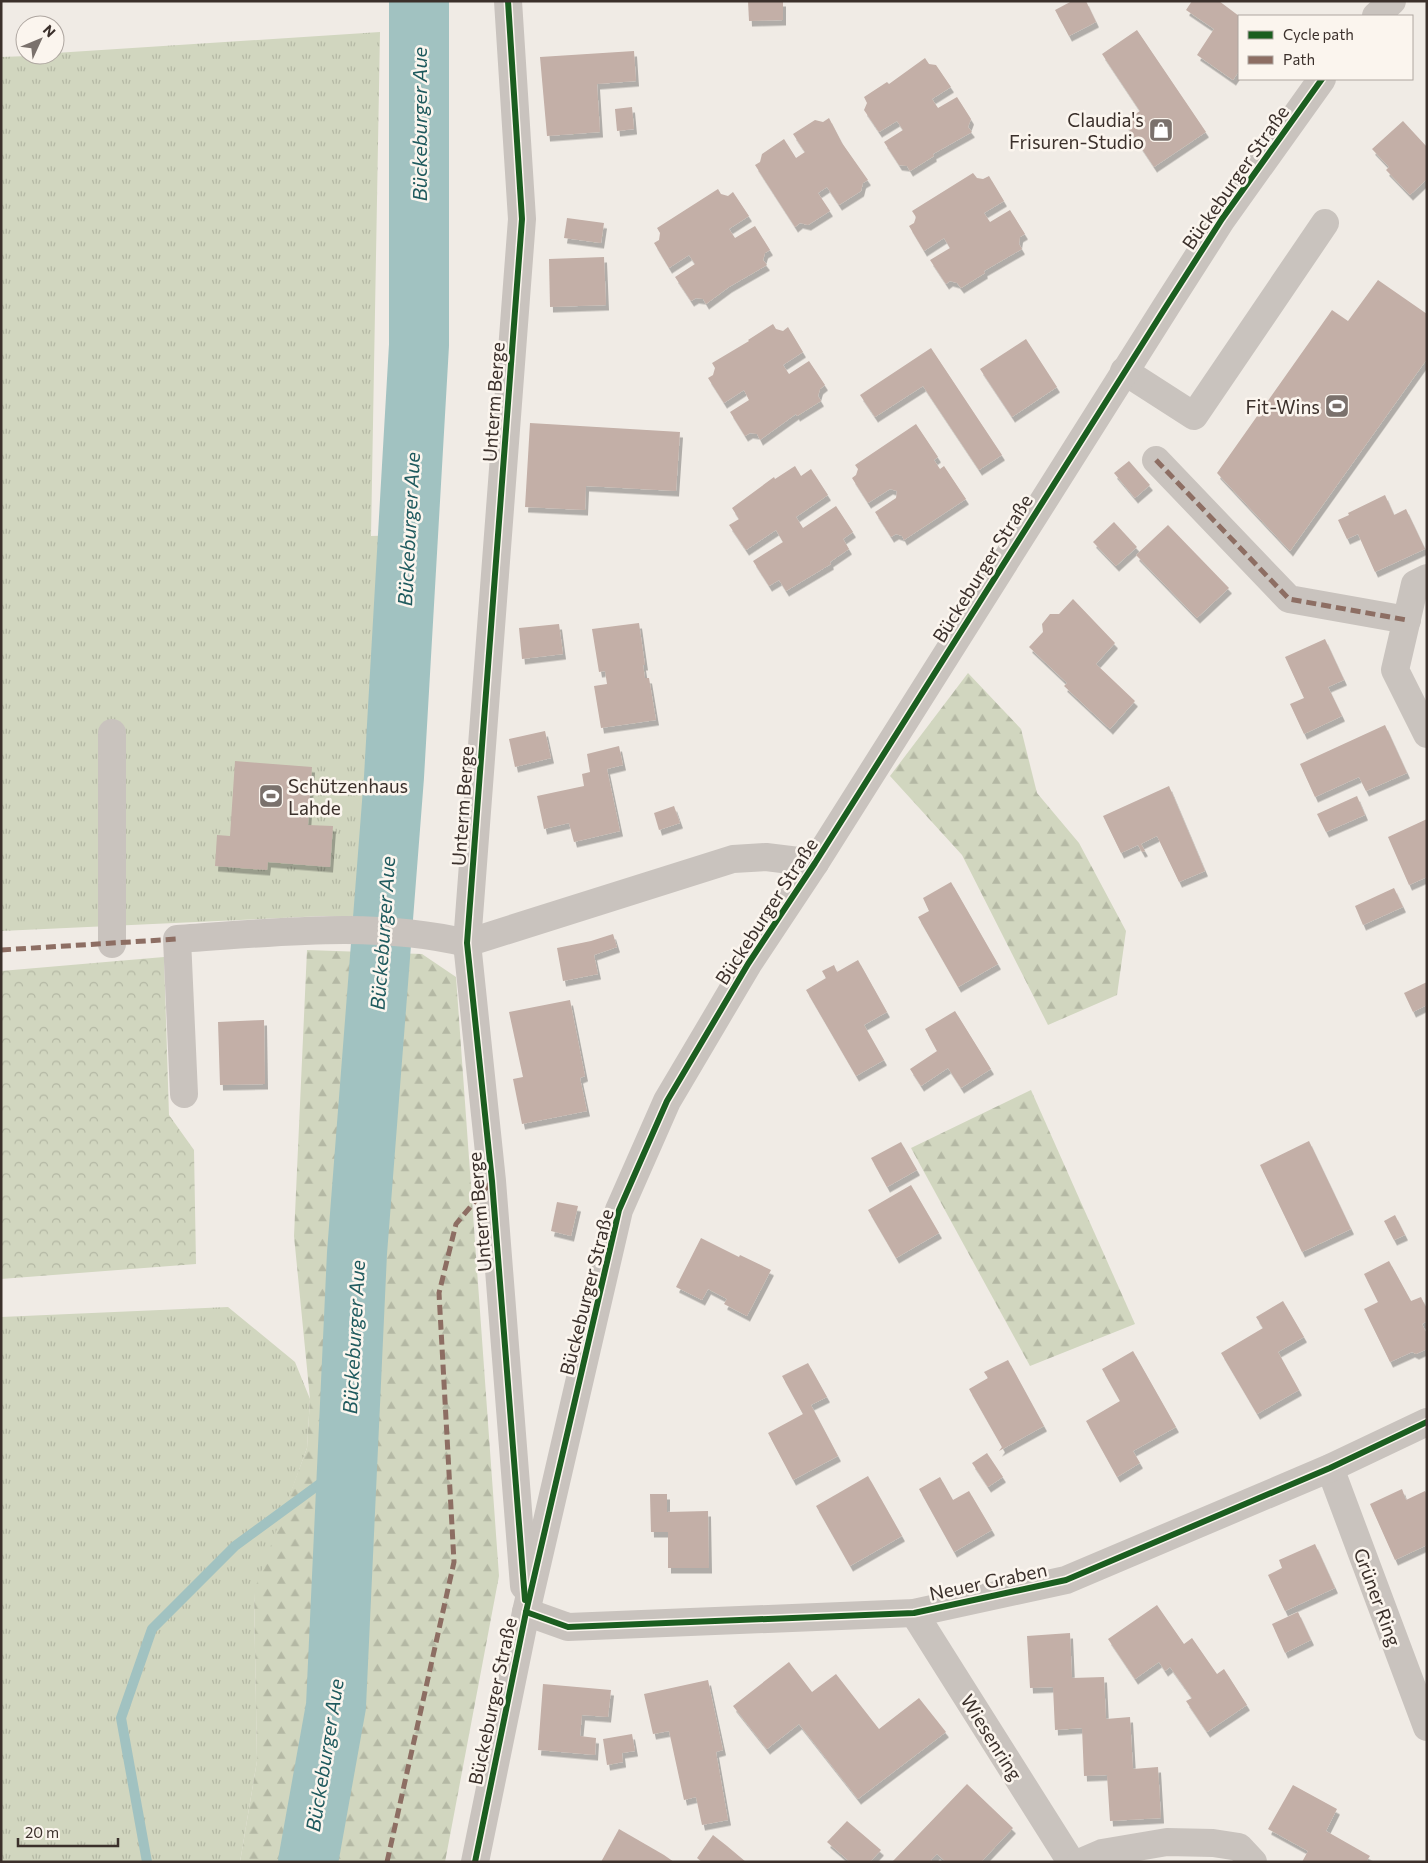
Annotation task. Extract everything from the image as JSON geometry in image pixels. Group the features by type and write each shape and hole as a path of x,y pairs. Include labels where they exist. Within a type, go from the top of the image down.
{"street":[{"name":"Unterm Berge","path":"508,1 522,219 467,943 492,1181 526,1612"},
{"path":"1377,15 1392,1"},
{"name":"Bückeburger Straße","path":"475,1862 526,1612 619,1210 667,1101 748,964 815,863 1124,371 1222,219 1321,80"},
{"path":"1124,371 1194,416 1325,223"},
{"path":"1156,460 1289,599 1407,620"},
{"path":"1427,578 1415,584 1396,670 1427,734"},
{"path":"112,734 112,944"},
{"path":"184,1094 177,940 339,929 436,935 467,943 733,859 766,858 815,863"},
{"name":"Neuer Graben","path":"526,1612 568,1627 914,1613 1066,1580 1330,1468 1427,1422"},
{"name":"Grüner Ring","path":"1330,1468 1427,1727"},
{"name":"Wiesenring","path":"914,1613 1071,1862"},
{"path":"1081,1862 1102,1853 1167,1842 1213,1843 1239,1847 1253,1862"}],"green space":[{"path":"380,32 371,536 408,535 379,919 324,916 1,931 1,57 15,56 15,65 65,65 65,52"},
{"path":"968,673 1021,729 1037,793 1079,843 1126,931 1117,995 1048,1025 962,855 890,776"},
{"path":"307,950 422,954 456,977 499,1576 445,1862 240,1862 257,1761 254,1591 307,1448 310,1399 294,1236"},
{"path":"164,957 169,1115 194,1150 196,1264 1,1279 1,971"},
{"path":"1031,1090 1135,1324 1030,1366 911,1148"},
{"path":"228,1307 295,1362 310,1399 307,1448 254,1595 257,1761 240,1862 1,1862 1,1317"}],"building":[{"path":"748,1 783,1 783,20 749,21"},
{"path":"1072,1 1086,1 1096,22 1069,36 1055,10"},
{"path":"1192,1 1219,1 1238,15 1238,72 1233,80 1197,55 1214,29 1186,10"},
{"path":"1137,30 1206,132 1154,167 1124,122 1140,111 1102,54"},
{"path":"634,51 636,81 597,84 600,132 547,136 540,57"},
{"path":"925,58 929,64 936,65 951,87 932,99 938,108 957,97 971,119 968,127 972,132 933,154 934,156 910,171 907,166 899,165 884,142 903,130 897,121 879,132 864,110 867,103 864,97 887,82 889,84"},
{"path":"632,107 634,129 617,131 615,109"},
{"path":"829,118 842,143 868,180 863,183 861,191 839,205 827,187 818,193 830,211 808,225 800,223 795,227 755,165 760,162 762,154 784,139 796,158 805,152 793,134 815,120 823,122"},
{"path":"1403,121 1427,147 1427,179 1410,195 1386,170 1389,167 1372,149"},
{"path":"973,173 977,178 983,179 989,176 1004,201 984,213 990,222 1010,210 1025,234 1020,237 1019,244 1022,249 984,271 985,273 961,288 957,283 950,281 946,284 930,260 950,248 944,238 924,251 909,226 914,223 916,217 912,211"},
{"path":"718,189 721,194 728,196 733,192 749,216 729,229 735,238 755,226 770,250 765,253 763,260 767,265 729,287 706,304 703,299 696,298 691,301 675,277 695,264 689,255 669,268 654,243 659,240 660,233 657,228"},
{"path":"567,218 604,223 601,243 564,238"},
{"path":"604,257 606,305 550,307 549,259"},
{"path":"1378,280 1427,314 1427,359 1290,551 1217,473 1332,310 1348,321"},
{"path":"773,324 776,329 783,331 788,327 803,352 783,365 789,374 809,361 825,385 820,389 818,396 821,401 797,416 796,414 760,440 757,434 750,433 745,436 730,412 749,400 744,390 724,403 708,378 713,375 715,368 712,363"},
{"path":"1026,339 1057,387 1012,417 980,369"},
{"path":"931,348 1002,455 979,470 923,386 875,417 860,395"},
{"path":"530,423 680,432 676,491 586,486 585,510 525,507"},
{"path":"916,424 938,457 934,460 940,469 944,466 966,499 904,540 902,536 896,534 891,537 875,512 896,498 897,491 890,489 868,503 852,478 856,475 858,469 855,465"},
{"path":"1129,461 1150,485 1135,498 1114,473"},
{"path":"795,466 801,476 811,469 828,495 796,517 803,528 836,506 853,532 843,539 849,549 830,562 831,564 786,591 779,580 769,586 753,561 783,542 776,530 746,550 729,525 739,519 732,508 774,477 775,479"},
{"path":"1385,495 1394,515 1406,509 1425,549 1375,572 1358,534 1347,539 1338,520"},
{"path":"1114,522 1137,547 1116,566 1093,542"},
{"path":"1168,525 1229,588 1197,618 1136,555"},
{"path":"1073,599 1115,643 1096,664 1135,701 1110,729 1064,686 1067,683 1029,647 1043,632 1042,624 1050,614 1059,614"},
{"path":"639,623 645,678 649,678 656,720 601,728 594,686 607,684 605,671 599,672 592,629"},
{"path":"559,624 563,654 522,659 519,628"},
{"path":"1325,639 1344,680 1328,687 1342,716 1304,734 1290,704 1304,698 1285,657"},
{"path":"1385,725 1407,773 1366,791 1359,777 1315,797 1300,764"},
{"path":"545,731 551,758 515,767 509,739"},
{"path":"619,746 623,765 607,769 620,831 574,842 569,823 544,829 537,796 584,786 582,774 590,772 587,754"},
{"name":"Schützenhaus Lahde","path":"235,761 312,767 308,825 333,826 330,867 268,862 267,870 215,866 217,835 230,836"},
{"path":"1169,786 1205,871 1179,882 1157,836 1141,844 1145,851 1142,852 1138,845 1121,853 1103,816"},
{"path":"1357,796 1365,815 1326,832 1317,814"},
{"path":"674,806 680,823 659,830 654,813"},
{"path":"1427,819 1427,877 1409,885 1388,837"},
{"path":"951,882 998,964 958,987 918,917 929,911 923,898"},
{"path":"1394,888 1403,907 1363,925 1355,906"},
{"path":"613,934 617,947 594,955 598,974 563,981 557,948"},
{"path":"858,960 887,1012 864,1025 884,1060 856,1076 806,990 826,978 822,971 834,965 837,972"},
{"path":"1427,982 1427,1005 1413,1012 1404,993"},
{"path":"570,1000 585,1076 580,1078 587,1111 522,1124 513,1079 523,1077 509,1012"},
{"path":"955,1011 991,1069 961,1088 948,1068 921,1086 910,1069 937,1051 925,1029"},
{"path":"264,1020 265,1084 220,1085 218,1022"},
{"path":"1309,1141 1351,1229 1302,1252 1260,1165"},
{"path":"901,1142 917,1170 887,1187 871,1158"},
{"path":"911,1185 939,1233 896,1258 868,1210"},
{"path":"557,1202 578,1206 571,1236 551,1231"},
{"path":"1395,1215 1405,1235 1394,1240 1384,1221"},
{"path":"701,1238 771,1270 747,1316 724,1304 727,1299 708,1289 702,1300 676,1287"},
{"path":"1389,1261 1411,1301 1421,1297 1427,1309 1427,1321 1422,1324 1427,1334 1427,1349 1416,1354 1412,1352 1390,1362 1364,1309 1378,1302 1364,1274"},
{"path":"1283,1301 1304,1337 1278,1352 1299,1390 1257,1414 1221,1353 1263,1328 1256,1317"},
{"path":"1133,1351 1176,1427 1133,1451 1140,1463 1117,1477 1086,1421 1120,1401 1102,1369"},
{"path":"1008,1360 1044,1426 999,1451 1002,1447 969,1389 988,1378 984,1372"},
{"path":"808,1363 827,1397 811,1405 838,1456 793,1480 768,1433 803,1414 782,1376"},
{"path":"987,1453 1003,1477 988,1487 972,1463"},
{"path":"868,1476 902,1536 850,1566 816,1506"},
{"path":"940,1477 953,1500 969,1491 992,1530 954,1552 919,1489"},
{"path":"1402,1489 1406,1500 1425,1491 1427,1495 1427,1545 1395,1560 1370,1504"},
{"path":"650,1494 667,1494 667,1512 708,1511 709,1568 668,1568 668,1532 651,1532"},
{"path":"1315,1544 1335,1588 1285,1611 1268,1575 1282,1568 1279,1560"},
{"path":"1157,1605 1184,1644 1192,1638 1217,1674 1224,1669 1247,1705 1207,1732 1186,1701 1192,1698 1170,1667 1165,1671 1159,1662 1135,1679 1108,1639"},
{"path":"1298,1612 1311,1640 1285,1653 1272,1624"},
{"path":"1070,1633 1072,1678 1104,1677 1106,1719 1130,1717 1133,1769 1158,1767 1161,1818 1110,1821 1107,1775 1084,1776 1082,1728 1055,1730 1053,1687 1030,1688 1027,1636"},
{"path":"789,1662 812,1692 836,1674 879,1729 919,1698 946,1732 858,1799 799,1724 767,1749 733,1706"},
{"path":"708,1680 723,1750 716,1752 728,1820 702,1825 696,1797 684,1800 669,1731 653,1734 644,1694"},
{"path":"543,1684 611,1690 608,1717 582,1715 580,1736 596,1738 595,1755 538,1750"},
{"path":"632,1734 635,1751 622,1753 623,1762 607,1765 603,1739"},
{"path":"967,1784 1013,1828 981,1862 946,1862 937,1854 931,1860 933,1862 892,1862"},
{"path":"1293,1785 1337,1809 1326,1831 1370,1856 1366,1862 1302,1862 1308,1851 1268,1829"},
{"path":"847,1821 881,1850 870,1862 850,1862 827,1842"},
{"path":"619,1829 664,1855 674,1862 601,1862"},
{"path":"713,1835 746,1862 702,1862 697,1858"}],"waterway":[{"name":"Bückeburger Aue","path":"308,1862 336,1706 357,1253 394,777 419,345 419,1"},
{"path":"147,1862 121,1718 152,1629 235,1546 347,1464"}],"marked path":[{"path":"1156,460 1289,599 1407,620"},
{"path":"1,950 177,939"},
{"path":"387,1862 454,1562 439,1293 456,1224 492,1181"}],"cycle path":[{"path":"508,1 522,219 467,943 492,1181 525,1600"},
{"path":"475,1862 526,1612 619,1210 667,1101 748,964 815,863 1222,219 1321,80"},
{"path":"526,1612 568,1627 914,1613 1066,1580 1330,1468 1427,1422"}],"place":[{"name":"Claudia's Frisuren-Studio","path":"1161,130"},
{"name":"Fit-Wins","path":"1337,406"},
{"name":"Schützenhaus Lahde","path":"271,796"}]}
